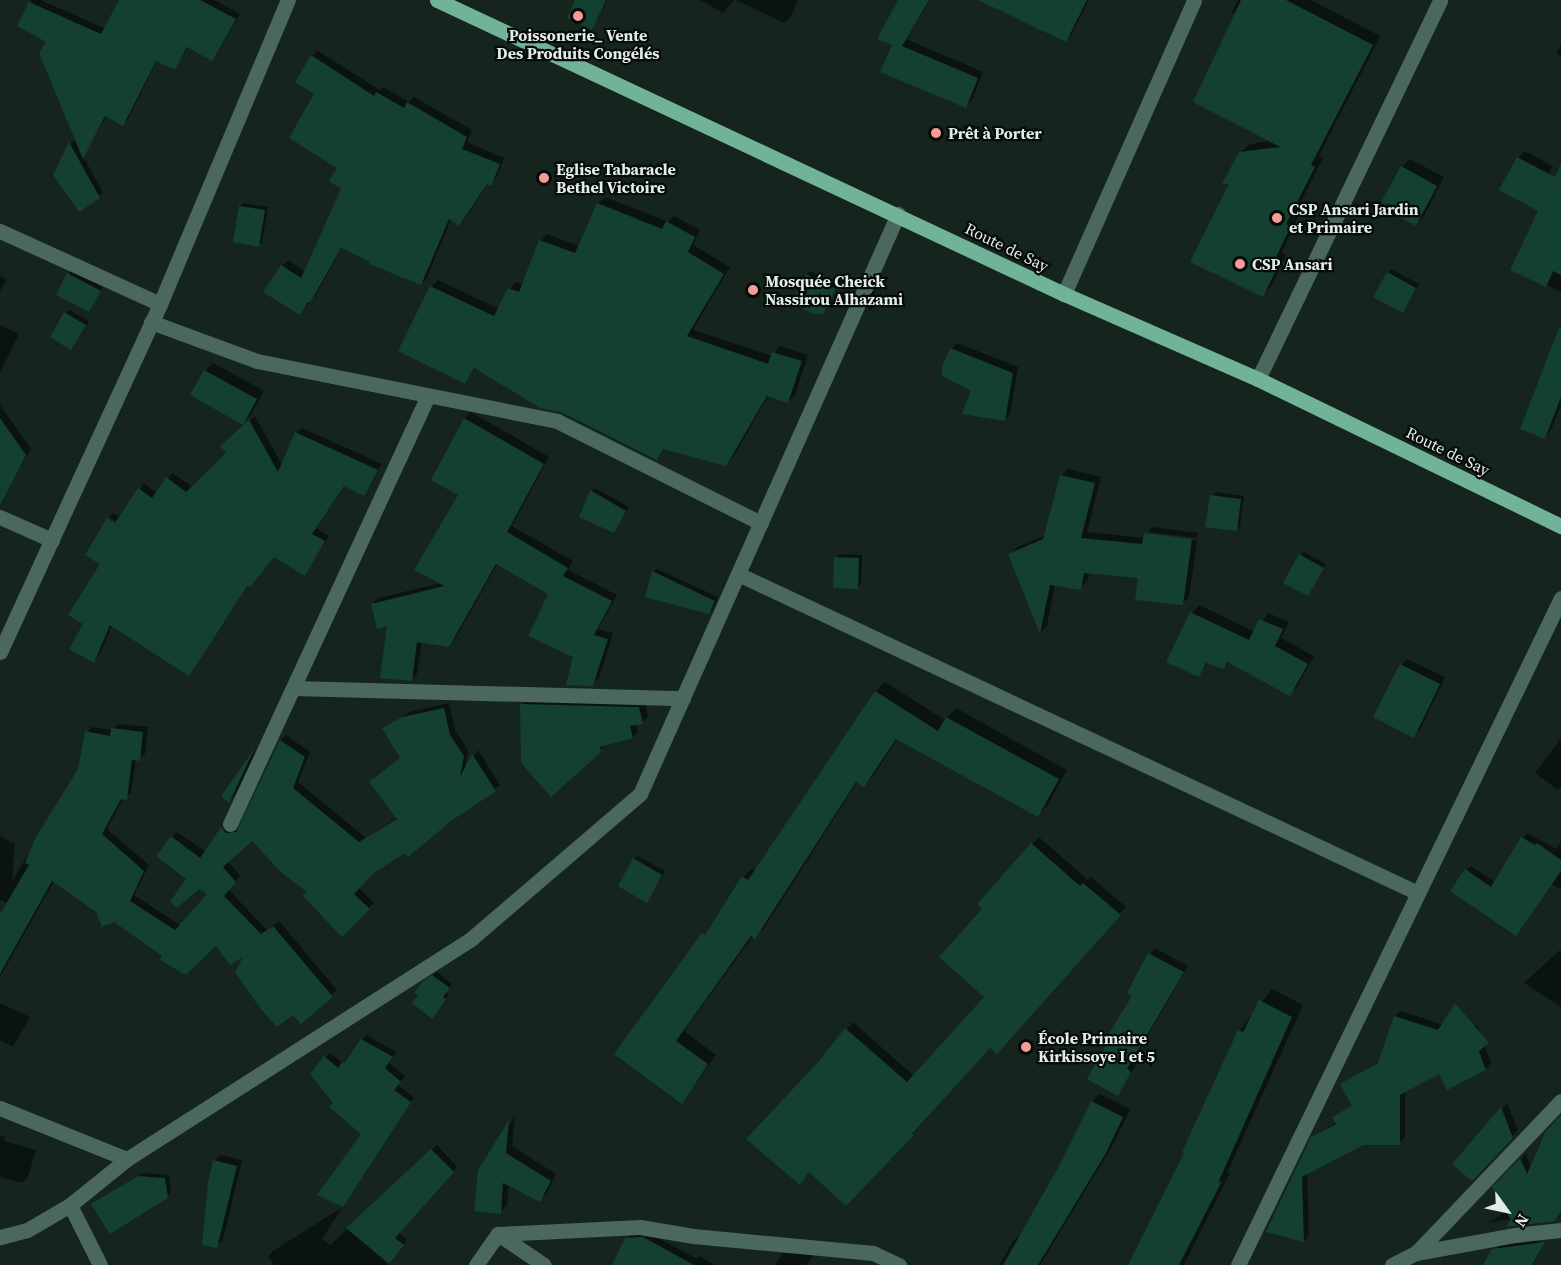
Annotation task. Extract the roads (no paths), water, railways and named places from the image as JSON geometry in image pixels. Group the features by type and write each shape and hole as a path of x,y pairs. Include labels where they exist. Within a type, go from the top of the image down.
{"main road":[{"name":"Route de Say","path":"437,0 898,214 1064,294 1258,379 1561,526"}],"street":[{"path":"0,652 160,304 288,0"},
{"path":"1064,294 1194,0"},
{"path":"1258,379 1440,0"},
{"path":"0,1236 27,1230 70,1205 127,1159 472,938 640,794 898,214"},
{"path":"0,231 160,304"},
{"path":"151,322 257,361 557,421 761,523"},
{"path":"230,824 428,396"},
{"path":"0,517 52,540"},
{"path":"738,574 1418,893"},
{"path":"1238,1265 1561,598"},
{"path":"293,688 683,698"},
{"path":"1416,1253 1561,1101"},
{"path":"0,1108 127,1159"},
{"path":"70,1205 99,1265"},
{"path":"498,1234 640,1227 693,1236 873,1253 899,1265"},
{"path":"1392,1265 1416,1253 1515,1235 1561,1230"},
{"path":"476,1265 498,1234"},
{"path":"498,1234 544,1265"}],"place":[{"name":"Poissonerie_ Vente Des Produits Congélés","path":"578,16"},
{"name":"Prêt à Porter","path":"936,133"},
{"name":"Eglise Tabaracle Bethel Victoire","path":"544,178"},
{"name":"CSP Ansari Jardin et Primaire","path":"1277,218"},
{"name":"CSP Ansari","path":"1240,264"},
{"name":"Mosquée Cheick Nassirou Alhazami","path":"753,290"},
{"name":"École Primaire Kirkissoye I et 5","path":"1026,1047"}]}
